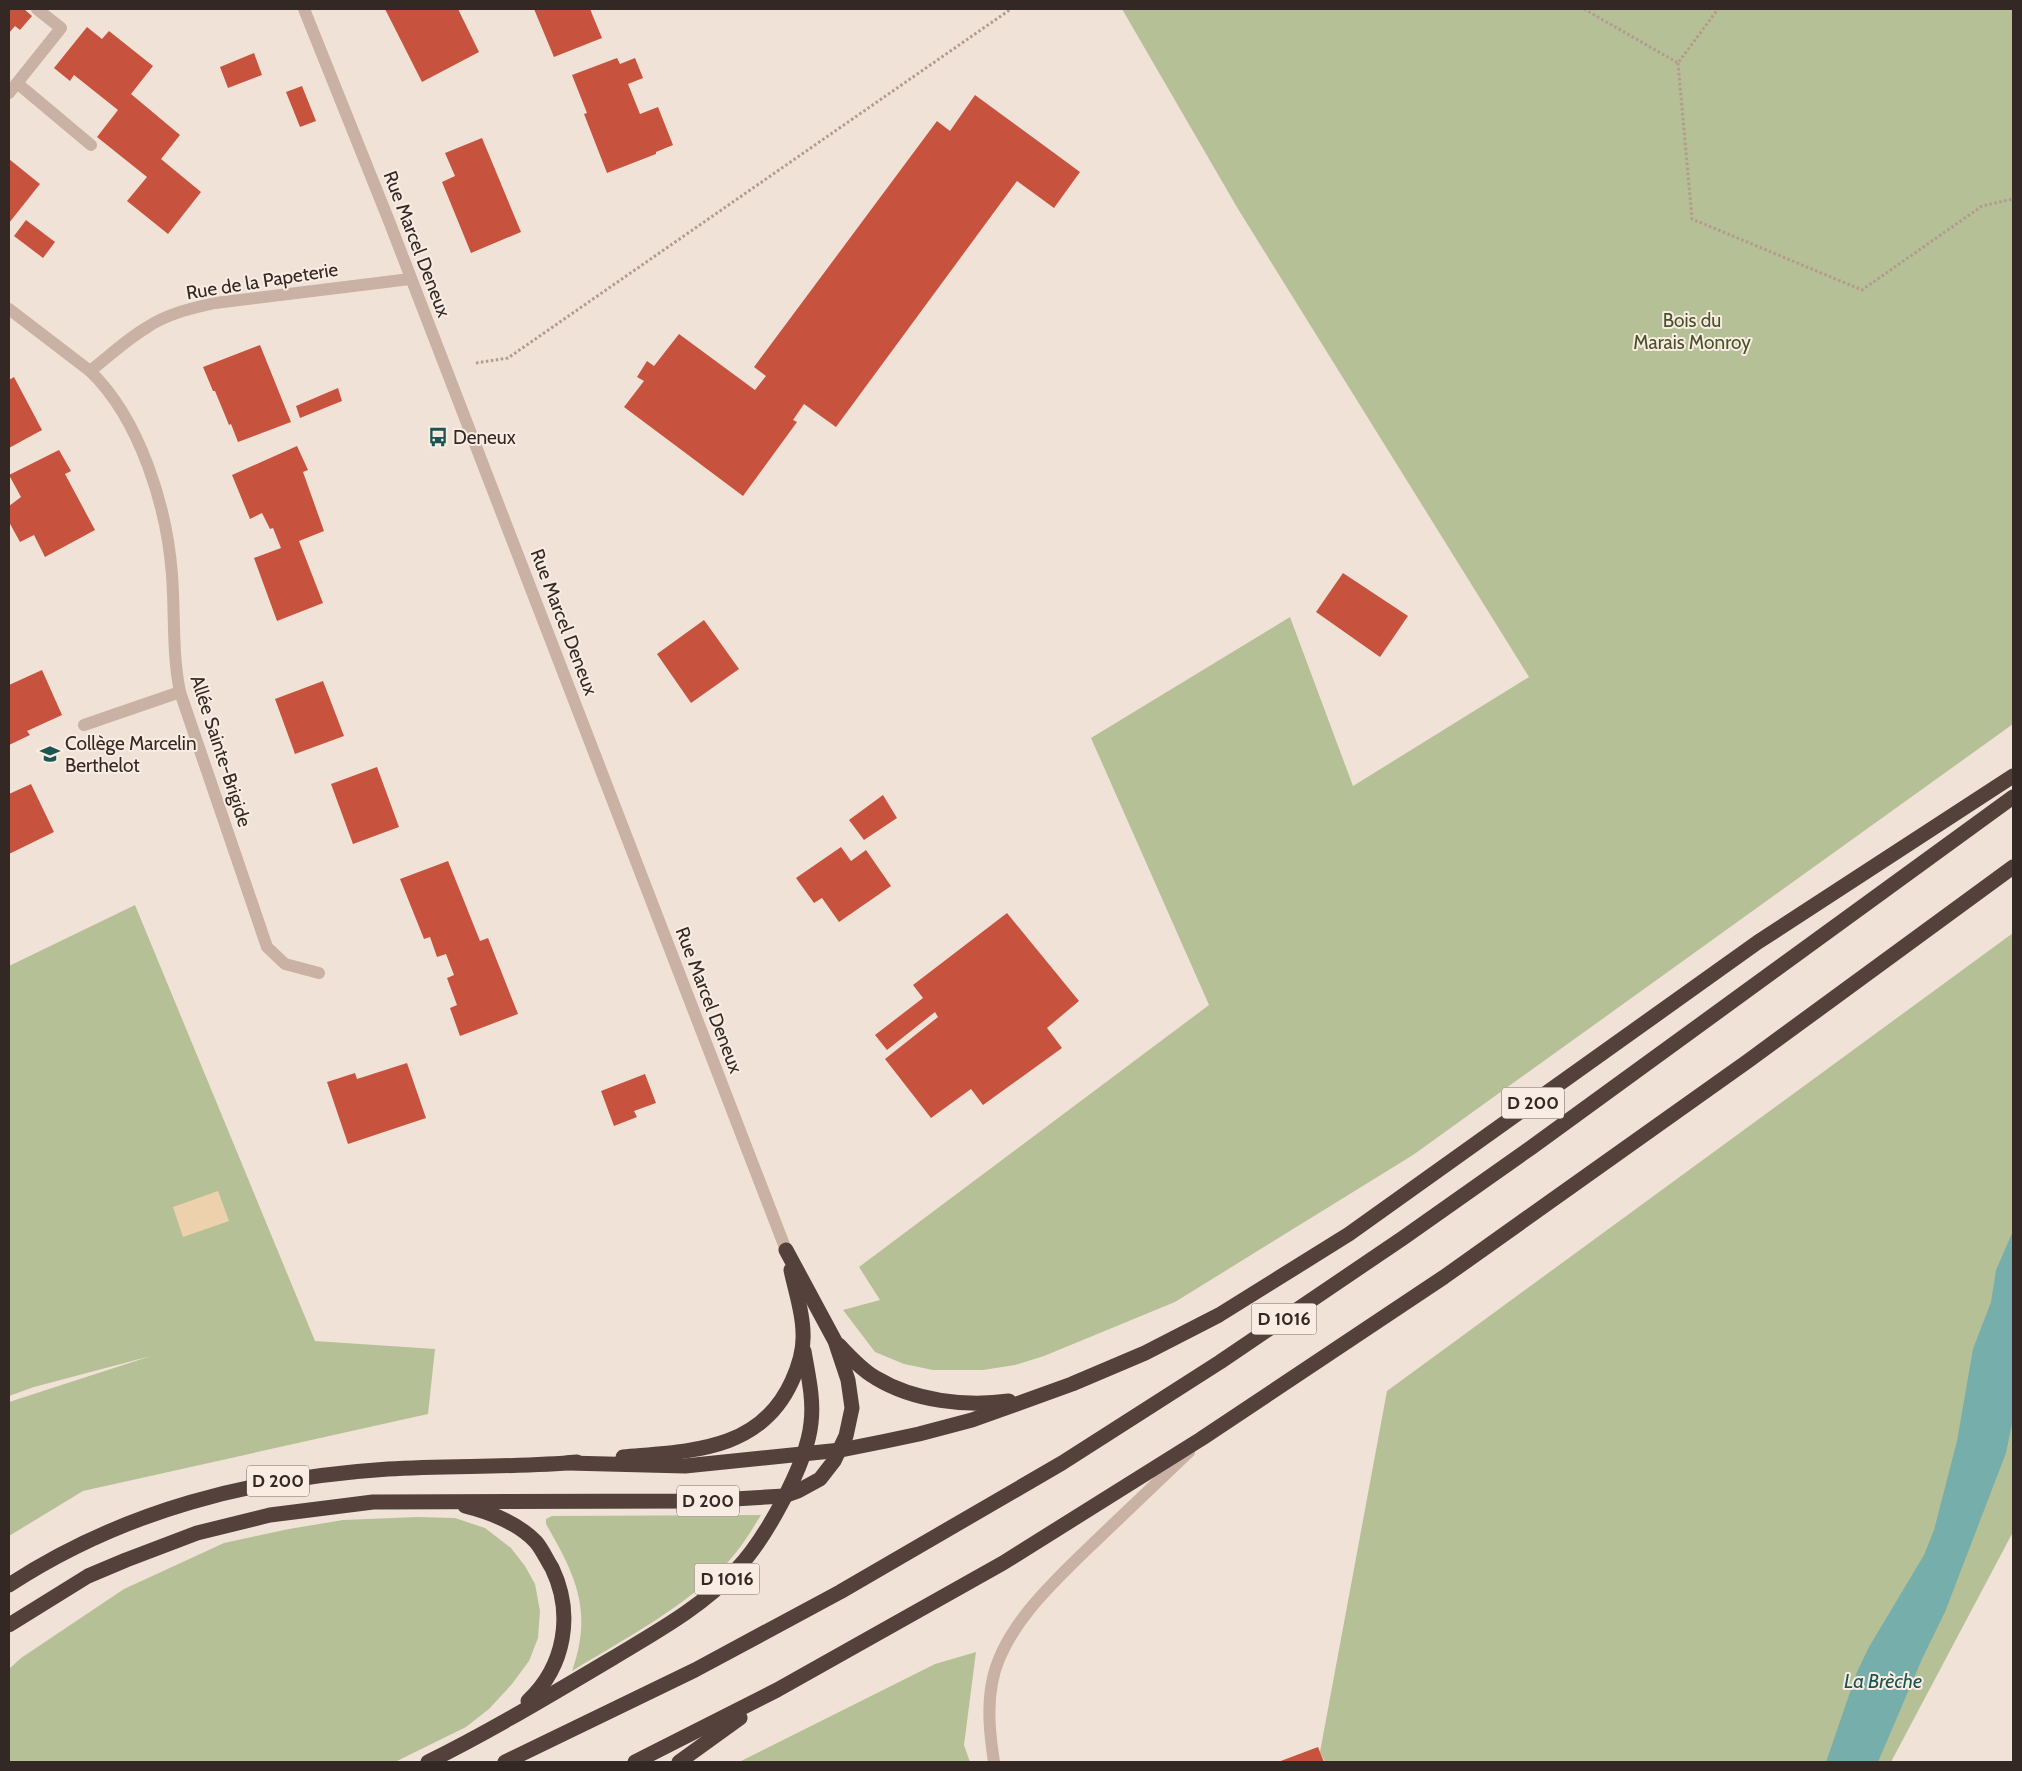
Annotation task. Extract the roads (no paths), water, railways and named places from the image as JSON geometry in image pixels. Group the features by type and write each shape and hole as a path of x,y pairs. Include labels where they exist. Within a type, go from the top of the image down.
{"highway":[{"name":"D 200","path":"568,1462 675,1466 841,1450 919,1434 972,1420 1098,1374 1145,1353 1219,1316 1386,1210 1758,942 2013,776"},
{"name":"D 1016","path":"505,1762 695,1670 840,1592 1062,1463 1220,1362 1532,1147 2013,797"},
{"name":"D 1016","path":"635,1762 777,1690 1003,1563 1202,1439 1452,1271 1748,1061 2013,866"},
{"name":"D 200","path":"9,1624 88,1576 162,1545 197,1533 270,1515 373,1502 700,1501 784,1496 798,1491 820,1479 841,1450 850,1422 852,1408 848,1380 835,1341 786,1250"},
{"name":"D 200","path":"9,1585 64,1552 141,1518 213,1495 280,1481 354,1472 568,1462 696,1450 719,1445 745,1434 767,1418 784,1398 796,1372 803,1345 802,1323 786,1250"},
{"name":"D 200","path":"835,1341 854,1361 877,1379 921,1396 974,1403 995,1403 1035,1397"},
{"name":"D 1016","path":"428,1762 562,1689 666,1625 706,1597 736,1570 756,1545 784,1496 804,1454 812,1410 803,1345"},
{"name":"D 1016","path":"444,1501 472,1508 508,1522 536,1542 556,1577 565,1616 560,1651 553,1669 541,1689 510,1717"},
{"path":"679,1762 777,1690"}],"street":[{"path":"37,9 61,28 13,88 91,145"},
{"name":"Rue Marcel Deneux","path":"304,9 446,368 786,1250"},
{"name":"Rue de la Papeterie","path":"90,371 146,327 171,315 193,308 215,303 410,279"},
{"path":"9,309 90,371"},
{"name":"Allée Sainte-Brigide","path":"90,371 104,384 127,420 148,469 163,516 172,575 174,648 180,692 267,947 285,964 319,973"},
{"path":"84,725 180,692"},
{"path":"994,1762 990,1739 992,1682 999,1659 1010,1636 1050,1586 1202,1439"}],"water":[{"name":"La Brèche","path":"2013,1231 2013,1419 2006,1453 1945,1612 1922,1659 1878,1762 1826,1762 1857,1672 1869,1647 1924,1555 1934,1530 1957,1441 1973,1349 1991,1302 1996,1270"}],"place":[{"name":"Deneux","path":"438,437"},
{"name":"Collège Marcelin Berthelot","path":"50,754"}],"park label":[{"name":"Bois du Marais Monroy","path":"1692,331"}]}
